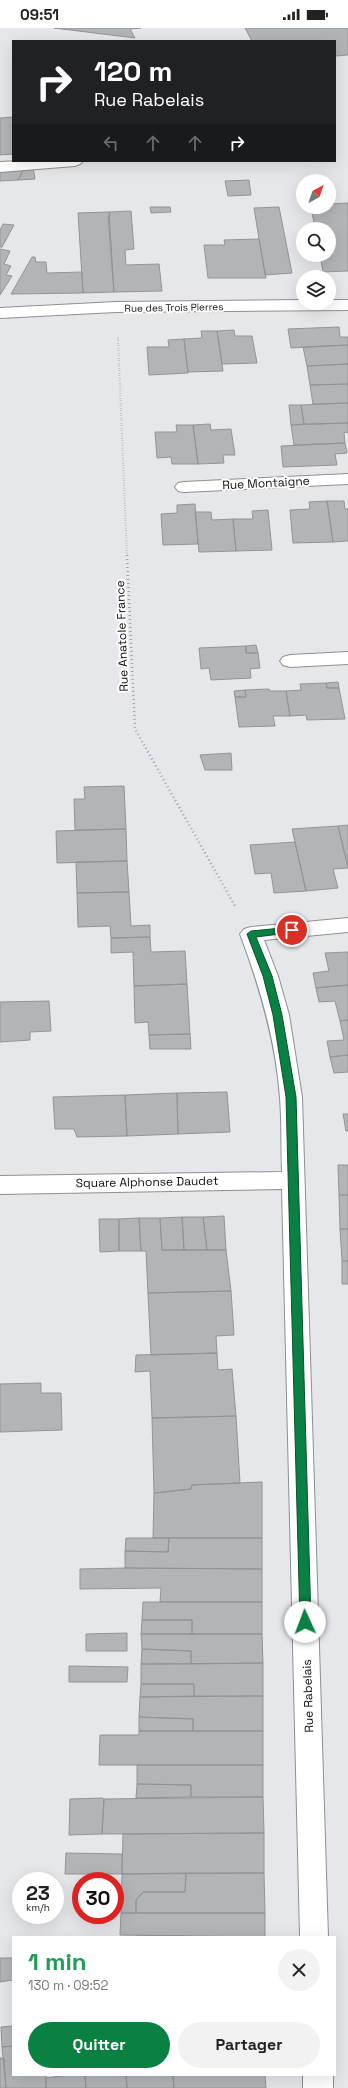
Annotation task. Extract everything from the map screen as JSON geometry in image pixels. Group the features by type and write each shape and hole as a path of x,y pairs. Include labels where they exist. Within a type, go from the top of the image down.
{"street":[{"path":"0,166 60,162"},
{"name":"Rue des Trois Pierres","path":"0,313 116,307 348,304"},
{"name":"Rue Montaigne","path":"184,487 348,479"},
{"path":"290,661 348,658"},
{"path":"251,934 348,925"},
{"name":"Rue Rabelais","path":"251,934 268,976 278,1015 291,1097 314,1936"},
{"name":"Square Alphonse Daudet","path":"0,1185 293,1180"},
{"path":"318,2076 318,2088"}],"path":[{"name":"Rue Anatole France","path":"116,307 135,729 251,934"}],"building":[{"path":"54,28 141,28 130,29 135,38"},
{"path":"245,28 348,28 348,55 336,56 336,40 251,40"},
{"path":"12,117 12,154 0,155 0,118"},
{"path":"25,167 18,180 0,181 0,172 2,169"},
{"path":"25,167 33,167 35,179 18,180"},
{"path":"249,180 251,195 228,196 225,181"},
{"path":"348,203 348,271 323,270 321,262 336,262 336,222 314,222 312,214 336,214 336,204"},
{"path":"150,207 170,207 171,212 151,213"},
{"path":"279,207 292,273 265,275 254,208"},
{"path":"131,211 134,249 125,250 126,265 159,264 162,291 114,292 108,216 110,216 109,212"},
{"path":"109,212 114,292 83,293 78,213"},
{"path":"3,224 14,225 2,247 0,247 0,230"},
{"path":"259,239 266,278 208,278 204,245 225,245 224,240"},
{"path":"0,249 10,251 4,264 11,266 6,275 12,276 0,295"},
{"path":"32,257 35,257 36,262 46,262 47,273 82,272 83,293 11,294"},
{"path":"339,327 340,337 348,337 348,345 291,348 288,329"},
{"path":"234,330 235,336 252,336 257,363 222,364 217,331"},
{"path":"201,331 217,331 223,371 188,372 184,339 202,338"},
{"path":"184,339 188,373 149,375 147,347 169,347 168,340"},
{"path":"348,345 348,364 307,366 303,347"},
{"path":"348,364 348,384 310,385 307,366"},
{"path":"348,384 348,403 313,404 310,385"},
{"path":"348,403 348,423 304,424 301,405"},
{"path":"289,405 301,405 304,424 291,425"},
{"path":"348,423 348,432 344,433 345,443 294,445 291,425"},
{"path":"210,424 211,430 231,429 235,455 223,455 224,463 198,464 193,425"},
{"path":"176,425 193,425 198,464 172,464 171,457 157,458 155,432 177,432"},
{"path":"345,443 347,453 335,454 337,465 283,467 281,446"},
{"path":"327,501 344,501 345,509 348,509 348,541 333,542"},
{"path":"327,501 333,542 293,543 290,510 310,509 309,502"},
{"path":"195,504 198,544 163,545 161,514 177,513 177,505"},
{"path":"268,510 272,550 236,551 233,519 253,519 252,511"},
{"path":"195,512 211,512 212,520 233,519 236,551 199,552"},
{"path":"256,645 258,653 246,653 246,646"},
{"path":"246,646 246,653 258,653 260,668 250,669 251,678 211,680 209,668 201,669 199,648"},
{"path":"338,682 339,688 327,688 326,683"},
{"path":"326,683 327,688 339,688 345,719 307,720 306,715 290,716 286,691 301,690 300,684"},
{"path":"269,689 270,691 286,691 290,716 273,716 275,726 239,727 235,697 246,697 245,690"},
{"path":"245,690 246,697 235,697 234,691"},
{"path":"231,753 232,770 205,770 200,755"},
{"path":"124,786 126,829 75,830 74,799 85,799 84,787"},
{"path":"348,825 348,866 338,826"},
{"path":"338,826 348,868 333,869 338,888 306,891 292,829"},
{"path":"126,829 127,861 57,863 56,831"},
{"path":"295,842 306,891 274,893 271,873 255,874 250,845"},
{"path":"127,861 129,892 77,893 76,862"},
{"path":"129,892 131,926 150,925 150,937 111,938 110,926 78,927 77,893"},
{"path":"150,937 151,952 185,951 187,984 134,986 133,952 111,953 111,938"},
{"path":"348,952 348,985 316,988 313,973 329,971 325,953"},
{"path":"187,984 190,1034 149,1035 148,1022 135,1023 134,986"},
{"path":"348,985 348,1020 340,1021 335,1001 319,1002 316,988"},
{"path":"49,1001 51,1031 30,1032 30,1040 0,1042 0,1002"},
{"path":"348,1020 348,1055 330,1057 327,1041 344,1040 340,1021"},
{"path":"190,1034 191,1049 150,1049 149,1035"},
{"path":"348,1055 348,1072 334,1073 330,1057"},
{"path":"227,1092 230,1132 178,1134 177,1093"},
{"path":"177,1093 178,1134 127,1136 125,1095"},
{"path":"125,1095 127,1136 77,1137 74,1129 55,1129 53,1097"},
{"path":"343,1114 348,1114 348,1131 346,1131"},
{"path":"338,1165 348,1165 348,1195 339,1195"},
{"path":"339,1195 348,1195 348,1229 340,1229"},
{"path":"224,1216 226,1250 207,1250 203,1217"},
{"path":"182,1217 184,1250 162,1250 160,1218"},
{"path":"182,1217 203,1217 207,1250 184,1250"},
{"path":"139,1218 141,1251 119,1251 119,1219"},
{"path":"139,1218 160,1218 162,1250 226,1250 231,1291 148,1293 146,1251 141,1251"},
{"path":"99,1219 119,1219 119,1251 100,1252"},
{"path":"340,1229 348,1229 348,1261 342,1261"},
{"path":"342,1261 348,1261 348,1284 342,1284"},
{"path":"231,1291 234,1335 216,1336 217,1353 151,1355 148,1293"},
{"path":"217,1353 218,1370 232,1369 236,1416 152,1418 150,1371 135,1372 136,1355"},
{"path":"41,1383 41,1393 61,1393 62,1430 0,1432 0,1384"},
{"path":"236,1416 240,1483 192,1485 191,1489 154,1493 152,1418"},
{"path":"262,1482 262,1538 153,1538 154,1493 191,1489 192,1485"},
{"path":"126,1538 169,1538 168,1552 125,1551"},
{"path":"169,1538 262,1538 262,1569 125,1568 125,1551 168,1552"},
{"path":"80,1569 262,1569 262,1602 160,1602 161,1588 80,1589"},
{"path":"143,1602 262,1602 262,1634 192,1634 192,1620 142,1620"},
{"path":"142,1620 192,1620 192,1634 141,1634"},
{"path":"127,1633 127,1651 86,1651 86,1634"},
{"path":"141,1634 262,1634 263,1663 191,1664 191,1651 142,1649"},
{"path":"142,1649 191,1651 191,1664 141,1664"},
{"path":"263,1663 263,1696 194,1696 194,1684 141,1684 141,1664"},
{"path":"69,1666 128,1667 127,1682 69,1682"},
{"path":"141,1684 194,1684 194,1696 140,1697"},
{"path":"263,1696 263,1731 193,1731 193,1719 139,1717 140,1697"},
{"path":"139,1717 193,1719 193,1731 139,1731"},
{"path":"139,1731 263,1731 263,1765 99,1765 100,1735 139,1735"},
{"path":"137,1765 263,1765 263,1797 191,1797 191,1785 137,1784"},
{"path":"137,1784 191,1785 191,1797 136,1798"},
{"path":"263,1797 264,1833 102,1834 104,1799"},
{"path":"70,1799 104,1799 102,1834 69,1835"},
{"path":"264,1833 264,1873 124,1874 124,1872 122,1872 123,1834"},
{"path":"66,1853 122,1854 122,1872 72,1872 72,1874 65,1874"},
{"path":"186,1873 185,1892 143,1892 136,1900 136,1913 124,1913 124,1874"},
{"path":"186,1873 264,1873 265,1913 136,1913 136,1900 143,1892 185,1892"},
{"path":"124,1913 265,1913 265,1936 120,1935 120,1924 124,1924"},
{"path":"0,1958 12,1958 12,1980 0,1982"},
{"path":"12,2026 12,2046 2,2047 1,2027"},
{"path":"12,2046 12,2076 46,2076 46,2088 6,2088 2,2047"},
{"path":"0,2058 4,2058 6,2088 0,2088"},
{"path":"61,2076 85,2076 86,2088 46,2088 46,2078"},
{"path":"85,2076 126,2076 127,2088 86,2088"},
{"path":"126,2076 173,2076 174,2088 127,2088"},
{"path":"173,2076 265,2076 266,2088 174,2088"}],"route":[{"path":"292,930 251,934 268,976 278,1015 291,1097 305,1622"}]}
